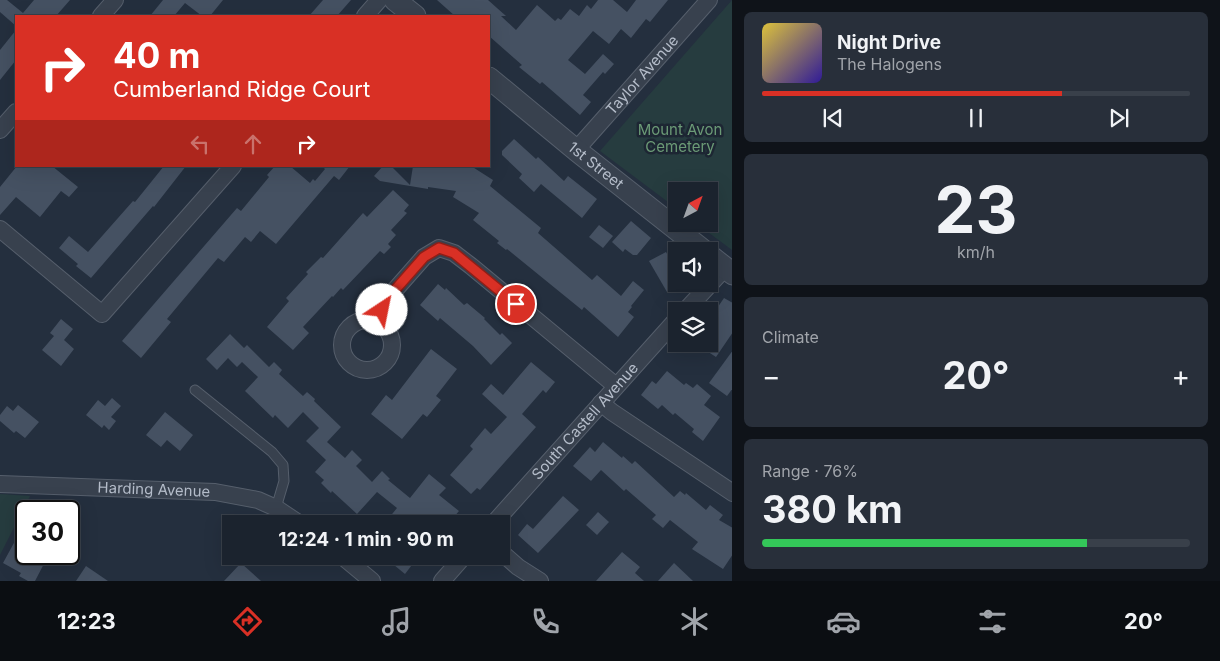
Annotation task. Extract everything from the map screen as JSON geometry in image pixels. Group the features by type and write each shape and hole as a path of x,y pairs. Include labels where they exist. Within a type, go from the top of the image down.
{"street":[{"path":"102,15 115,0"},
{"path":"366,15 379,0"},
{"path":"395,0 414,15"},
{"name":"Taylor Avenue","path":"576,150 709,0"},
{"name":"1st Street","path":"490,79 693,242"},
{"path":"0,130 15,113"},
{"path":"0,229 102,314 232,167"},
{"path":"377,321 387,299 424,257 439,248 454,253 471,266 616,386"},
{"path":"692,302 722,265"},
{"name":"South Castell Avenue","path":"501,515 668,329"},
{"path":"601,403 732,492"},
{"name":"Harding Avenue","path":"0,484 215,492 245,497 276,508 286,515"},
{"path":"510,560 540,581"},
{"path":"353,565 372,581"},
{"path":"442,581 456,565"}],"lane":[{"path":"195,390 272,452 282,464 284,481 276,508"}],"green space":[{"name":"Mount Avon Cemetery","path":"732,0 732,250 708,232 718,232 718,182 668,182 668,202 600,151"},
{"path":"0,494 30,496 28,500 15,500 15,526 0,555"}],"building":[{"path":"0,0 7,0 23,13 34,0 70,0 57,15 15,15 15,25 0,12"},
{"path":"163,0 223,0 211,15 201,15 185,3 175,15 151,15"},
{"path":"323,0 351,0 338,15 310,15"},
{"path":"437,0 488,0 506,16 501,16 516,30 537,5 555,21 558,18 561,20 570,9 579,16 587,5 591,9 598,0 613,0 627,12 636,0 668,0 650,22 646,19 631,38 621,29 609,44 593,31 568,60 585,74 603,54 614,64 605,74 603,72 583,95 591,102 580,115 542,82 540,84 519,67 522,65 490,37 490,15 454,15"},
{"path":"15,31 15,61 0,80 0,50"},
{"path":"514,139 536,159 538,157 564,181 568,176 597,199 582,218 541,184 534,192 519,178 522,174 502,155 502,151"},
{"path":"16,167 53,167 78,187 69,197 61,191 40,217 16,197 0,215 0,187"},
{"path":"163,167 185,167 154,207 91,278 76,266 78,264 59,248 69,236 88,252 133,201 135,202"},
{"path":"274,167 291,167 310,183 313,179 315,181 325,169 323,167 349,167 339,180 334,176 276,244 260,231 251,242 245,237 224,262 218,258 167,319 171,322 141,358 122,341 237,208 241,211 269,177 267,175"},
{"path":"382,167 392,167 410,185 413,167 473,167 493,180 490,186 541,228 538,233 592,280 597,275 621,296 633,281 644,290 628,312 634,317 618,337 584,307 582,310 497,243 499,241 473,220 479,213 453,197 456,191 428,187 428,189 380,181 374,176"},
{"path":"393,190 409,205 404,211 407,213 391,230 396,235 388,244 391,247 384,254 380,251 343,290 341,288 332,296 303,327 309,333 293,350 267,327 289,301 286,298 308,274 306,272 321,257 323,258 363,213 367,217"},
{"path":"631,221 651,238 637,255 633,255 625,249 623,252 612,242"},
{"path":"599,225 613,236 603,248 589,237"},
{"path":"666,252 668,256 668,291 667,292 649,261"},
{"path":"438,284 445,290 446,288 464,305 467,303 485,318 500,335 502,333 512,343 491,365 473,346 440,318 438,321 420,305"},
{"path":"724,298 732,302 732,333 716,357 708,352 718,352 718,307"},
{"path":"61,319 73,329 64,340 74,349 61,366 42,350 54,336 50,333"},
{"path":"230,334 244,348 247,345 269,367 274,362 282,370 279,374 303,396 307,392 315,399 314,401 341,427 327,442 345,458 352,450 362,460 356,466 372,482 382,471 390,479 388,480 410,498 429,474 446,488 439,495 459,511 456,515 391,515 397,508 377,492 357,514 321,483 324,480 315,472 326,460 306,441 319,428 303,412 288,428 275,415 273,418 245,391 258,377 242,362 237,367 228,358 217,370 206,359"},
{"path":"431,349 457,369 436,396 441,400 427,417 423,414 402,439 371,414 386,395 392,400"},
{"path":"732,351 732,389 727,396 709,383"},
{"path":"531,362 555,382 546,393 543,390 522,414 536,427 480,490 477,488 471,494 450,475 473,449 470,446 485,428 491,434 507,417 482,394 491,384 503,395"},
{"path":"667,371 684,385 686,383 693,388 697,384 711,396 704,405 720,417 703,441 692,432 694,429 675,413 673,415 662,405 658,409 641,395 652,381 656,384"},
{"path":"112,398 121,406 111,417 116,421 109,430 104,425 102,428 86,415 98,400 105,406"},
{"path":"18,405 39,422 25,438 16,431 14,433 0,421 0,415 7,406 13,411"},
{"path":"165,412 193,435 180,451 167,440 161,447 146,435"},
{"path":"603,442 632,464 635,461 674,497 680,491 685,495 686,493 706,510 710,505 723,515 719,520 732,527 732,556 723,569 692,549 698,542 670,520 663,528 652,519 656,515 626,489 624,491 601,470 591,481 573,466 590,447 595,452"},
{"path":"563,496 579,510 538,553 518,535 527,524 533,529"},
{"path":"598,512 609,522 597,535 586,525"},
{"path":"15,541 15,565 43,565 35,581 28,581 19,576 21,573 3,563"},
{"path":"622,552 640,567 635,573 644,581 596,581"},
{"path":"674,563 693,581 658,581"},
{"path":"239,565 243,565 261,581 224,581"},
{"path":"394,565 412,565 405,574"},
{"path":"86,566 108,581 76,581"}],"route":[{"path":"382,310 387,299 424,257 439,248 454,253 516,304"}]}
